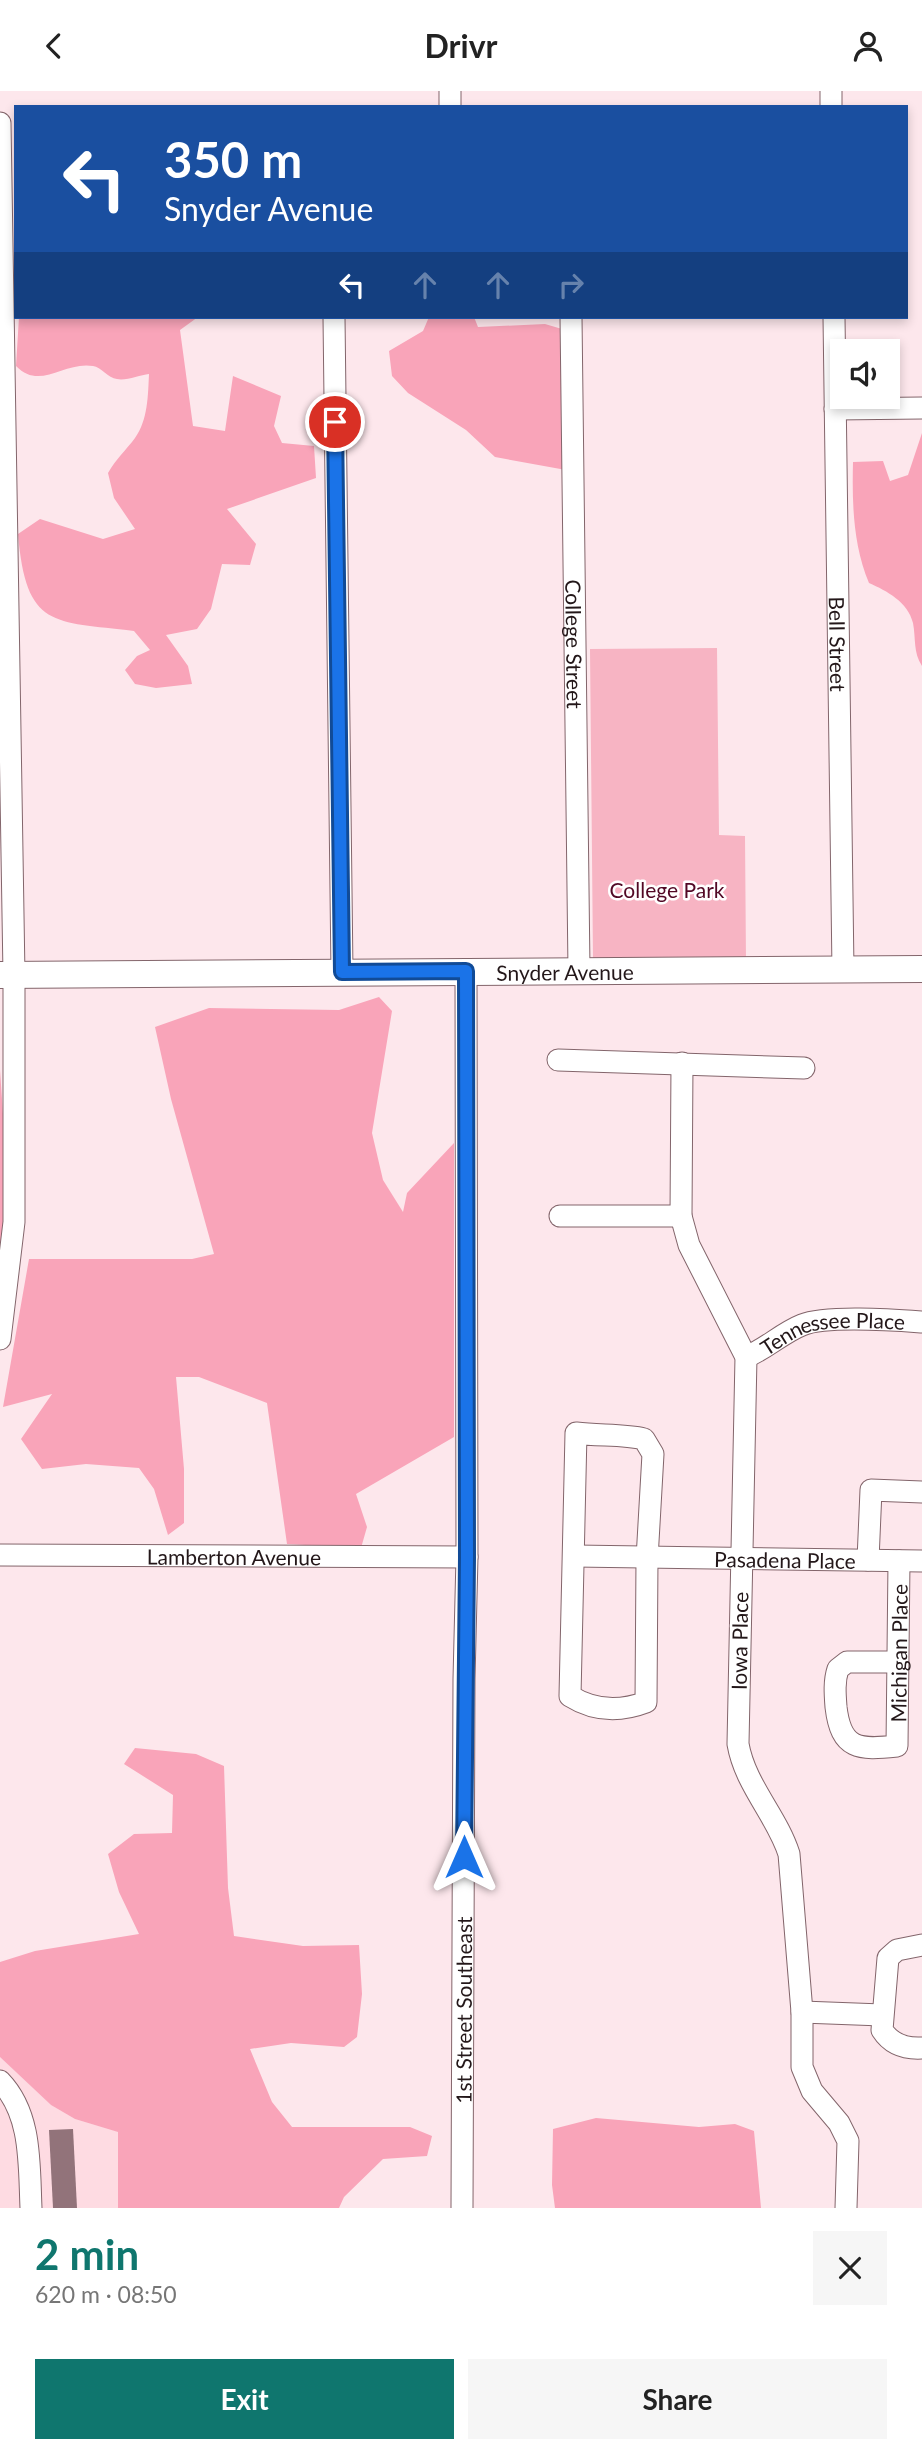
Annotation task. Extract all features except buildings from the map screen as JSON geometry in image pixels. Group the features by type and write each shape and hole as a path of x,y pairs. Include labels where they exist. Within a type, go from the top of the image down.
{"main road":[{"name":"Snyder Avenue","path":"7,975 922,969"}],"street":[{"path":"0,123 7,975 14,1222 0,1339"},
{"path":"334,319 342,972"},
{"name":"College Street","path":"571,319 579,970"},
{"name":"Bell Street","path":"834,319 834,339"},
{"path":"900,408 922,408"},
{"name":"Bell Street","path":"835,409 843,970"},
{"name":"1st Street Southeast","path":"462,2208 467,1557 466,971"},
{"path":"558,1060 804,1068"},
{"name":"Iowa Place","path":"682,1063 681,1216 689,1245 746,1357 738,1744 749,1778 785,1840 789,1854 802,2012 802,2067 805,2077 848,2141 846,2208"},
{"path":"560,1216 681,1216"},
{"name":"Tennessee Place","path":"746,1357 763,1351 803,1324 865,1319 922,1322"},
{"path":"576,1433 611,1437 631,1435 644,1439 653,1454 647,1559 646,1702 625,1710 586,1706 570,1696 575,1556 576,1433"},
{"path":"868,1560 871,1490 922,1492"},
{"name":"Lamberton Avenue","path":"0,1555 467,1557"},
{"name":"Pasadena Place","path":"575,1556 922,1561"},
{"name":"Michigan Place","path":"898,1663 847,1663 838,1669 835,1689 838,1723 844,1738 854,1746 897,1746 898,1663 899,1560"},
{"path":"922,1945 897,1950 888,1958 882,2015 882,2030 888,2040 922,2048"},
{"path":"802,2012 882,2015"},
{"path":"0,2081 16,2100 27,2136 31,2208"}],"shaded area":[{"path":"19,319 195,319 180,330 193,426 225,431 233,376 281,396 274,426 282,443 314,446 316,478 227,509 256,544 250,565 222,564 211,609 197,629 166,635 188,666 192,684 156,688 135,684 125,670 137,656 150,650 134,631 83,625 49,614 37,604 28,588 22,565 18,534 40,519 103,539 135,529 114,498 108,473 143,423 149,374 117,379 96,367 82,366 34,376 16,366"},
{"path":"428,319 475,319 478,327 545,324 562,329 566,470 495,457 466,430 408,393 392,376 389,351 423,331"},
{"path":"922,433 922,666 916,650 913,623 907,609 890,594 869,583 864,569 853,508 853,462 883,461 890,481 908,475"},
{"path":"379,997 392,1011 372,1133 383,1180 403,1212 407,1193 454,1143 454,1437 356,1494 367,1527 361,1548 287,1544 267,1403 199,1377 176,1377 184,1469 184,1523 168,1535 154,1489 139,1468 86,1464 42,1469 21,1439 52,1394 3,1407 29,1259 192,1259 214,1254 171,1099 155,1027 209,1008 339,1010"},
{"path":"0,1070 8,1187 0,1269"},
{"path":"135,1748 196,1754 224,1766 228,1888 234,1936 303,1946 359,1945 362,1994 357,2037 344,2047 291,2043 250,2049 272,2102 292,2127 410,2127 432,2136 427,2156 383,2159 344,2197 339,2208 118,2208 118,2132 75,2119 51,2105 0,2057 0,1962 35,1951 139,1934 119,1892 108,1854 134,1834 172,1833 173,1795 124,1764"},
{"path":"0,2057 51,2105 75,2119 119,2132 118,2208 0,2208"},
{"path":"596,2118 699,2127 735,2124 754,2131 761,2208 555,2208 552,2185 553,2129"}],"green space":[{"name":"College Park","path":"717,648 719,835 745,836 746,962 593,960 590,649"}],"route":[{"path":"335,422 342,972 466,971 467,1557 464,1857"}]}
